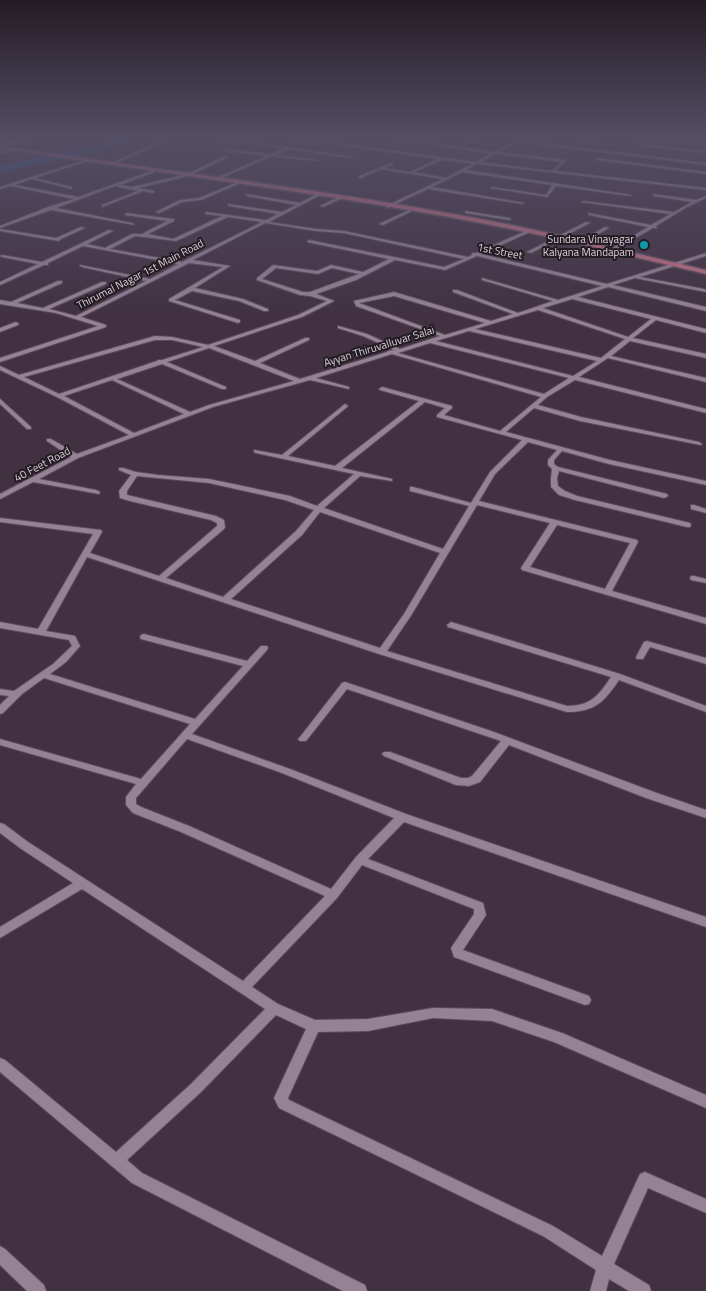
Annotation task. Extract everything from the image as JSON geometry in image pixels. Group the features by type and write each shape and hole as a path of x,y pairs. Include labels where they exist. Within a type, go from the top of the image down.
{"main road":[{"path":"336,197 528,231 706,272"}],"street":[{"path":"103,206 125,197"},
{"path":"158,212 181,201 204,197"},
{"path":"260,197 300,204"},
{"name":"Thirumal Nagar 1st Main Road","path":"76,318 314,197"},
{"path":"387,207 408,197"},
{"path":"490,197 522,202"},
{"path":"670,197 706,202"},
{"path":"613,250 704,197"},
{"path":"0,229 10,223 76,198"},
{"path":"322,206 340,198"},
{"path":"583,202 676,213"},
{"path":"229,205 281,213"},
{"path":"48,208 132,224"},
{"path":"380,224 410,211"},
{"path":"466,212 510,219"},
{"path":"206,213 316,230 344,232 467,258"},
{"path":"126,214 172,220 143,235"},
{"path":"471,220 481,214"},
{"path":"589,214 655,226"},
{"path":"106,249 134,235 174,240 227,216"},
{"path":"0,221 10,223"},
{"path":"529,252 588,223"},
{"path":"0,229 57,240 83,228"},
{"path":"579,243 607,228"},
{"path":"0,284 46,264 111,231"},
{"path":"474,254 528,231"},
{"name":"1st Street","path":"309,241 445,269 474,254 706,310"},
{"path":"84,245 185,262 228,266 171,300 238,321"},
{"name":"Ayyan Thiruvalluvar Salai","path":"94,449 189,414 538,308 706,254"},
{"path":"2,256 46,264"},
{"path":"311,294 364,274 393,259"},
{"path":"82,266 149,280"},
{"path":"59,396 204,346 300,316 331,301 311,294 302,294 258,279 275,266 318,273 331,266 364,274"},
{"path":"632,277 704,291"},
{"path":"484,279 557,301"},
{"path":"11,304 60,282"},
{"path":"43,310 104,283"},
{"path":"191,289 241,300 266,310"},
{"path":"455,291 517,314"},
{"path":"444,336 365,308 356,302 388,295 400,295 489,322"},
{"path":"572,297 706,331"},
{"path":"0,302 43,310 104,326 0,360"},
{"path":"538,308 629,339 706,356"},
{"path":"501,433 546,396 575,379 654,319"},
{"path":"0,330 16,324"},
{"path":"340,327 364,334 398,350"},
{"path":"465,329 706,380"},
{"path":"19,377 155,338 179,339 204,346 300,381"},
{"path":"254,364 307,339"},
{"path":"429,341 706,411"},
{"path":"390,352 546,396"},
{"path":"160,361 224,388"},
{"path":"0,368 132,434"},
{"path":"111,378 189,414"},
{"path":"310,378 347,388"},
{"path":"382,389 450,406 439,416 561,449 706,483"},
{"path":"337,468 424,400"},
{"path":"0,401 28,428"},
{"path":"283,457 345,406"},
{"path":"533,406 580,419 700,444"},
{"path":"49,440 76,457"},
{"path":"382,652 408,614 492,473 526,440"},
{"name":"40 Feet Road","path":"2,494 94,449"},
{"path":"561,449 551,460 551,464 556,468 664,496"},
{"path":"256,451 390,480"},
{"path":"556,468 555,486 562,492 575,498 687,525"},
{"path":"121,469 135,474 209,481 287,498 317,510 444,552"},
{"path":"226,600 299,533 317,510 359,473"},
{"path":"135,474 124,491 124,496 213,518 221,522 221,527 161,578"},
{"path":"33,480 96,492"},
{"path":"413,489 634,542 607,592"},
{"path":"694,507 706,510"},
{"path":"0,520 98,532 41,632"},
{"path":"554,523 525,568 706,620"},
{"path":"85,554 382,652 567,710 581,710 590,707 602,698 617,676"},
{"path":"694,578 706,581"},
{"path":"0,625 72,638 76,646 71,653 17,694 0,711"},
{"path":"451,625 617,676 706,709"},
{"path":"144,637 248,664"},
{"path":"640,657 647,644 706,661"},
{"path":"264,648 131,797 131,805 137,810 185,829 333,895"},
{"path":"44,675 196,723"},
{"path":"303,739 345,685 507,740 650,795 706,814"},
{"path":"0,692 17,694"},
{"path":"185,735 286,771 402,817 706,922"},
{"path":"388,754 460,782 469,782 476,779 507,740"},
{"path":"0,742 144,783"},
{"path":"244,988 333,895 360,860 402,817"},
{"path":"0,827 82,883 274,1008 314,1026 368,1025 433,1013 492,1015 557,1037 706,1102"},
{"path":"360,860 479,906 480,915 458,948 458,953 585,1000"},
{"path":"0,933 82,883"},
{"path":"116,1161 196,1088 274,1008"},
{"path":"314,1026 286,1085 281,1098 284,1104 548,1231 643,1291"},
{"path":"0,1064 137,1178 359,1291"},
{"path":"598,1291 605,1267 644,1180 706,1206"},
{"path":"0,1254 38,1291"}],"place":[{"name":"Sundara Vinayagar Kalyana Mandapam","path":"644,245"}]}
